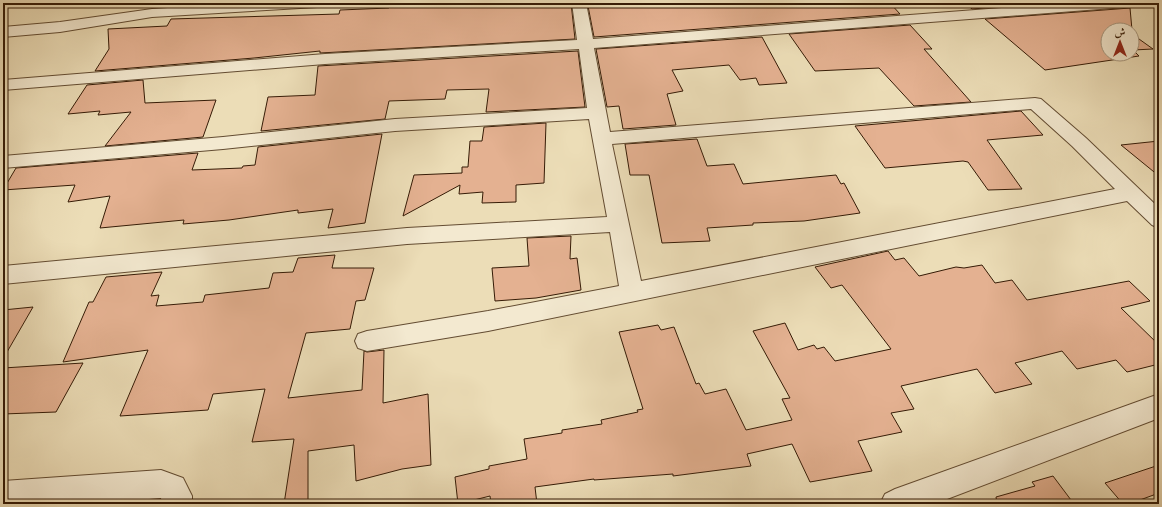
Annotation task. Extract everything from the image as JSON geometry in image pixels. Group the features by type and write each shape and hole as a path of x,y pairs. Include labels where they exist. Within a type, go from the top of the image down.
{"street":[{"path":"3,32 60,26 152,13 317,3"},
{"path":"579,3 597,113 632,292"},
{"path":"3,85 325,59 585,44 1126,3"},
{"path":"602,139 1036,102 1159,220"},
{"path":"3,162 395,125 597,113"},
{"path":"367,341 488,321 1131,193"},
{"path":"3,275 407,236 619,224"},
{"path":"895,504 1159,406"},
{"path":"3,496 161,484 173,488 177,496 177,504"}],"building":[{"path":"390,3 502,3 502,6 571,3 575,39 320,53 320,51 95,71 109,49 108,29 167,26 171,19 339,14 340,10 389,8"},
{"path":"644,3 890,3 900,14 594,37 588,6"},
{"path":"965,3 1049,3 972,9"},
{"path":"1130,8 1131,22 1100,22 1100,62 1045,70 985,19"},
{"path":"910,25 932,49 924,49 971,102 914,106 879,68 815,71 789,34"},
{"path":"762,37 787,83 759,85 756,78 740,80 729,65 672,70 683,91 667,94 676,125 623,129 619,106 607,107 596,49"},
{"path":"1140,40 1153,49 1140,50"},
{"path":"578,51 585,107 486,112 489,89 447,90 445,99 389,101 385,119 261,131 268,97 315,95 318,66"},
{"path":"143,80 145,103 216,100 203,137 105,146 131,112 98,115 100,111 68,114 87,85"},
{"path":"1021,111 1043,135 987,140 1022,189 988,190 968,162 963,161 885,168 855,126"},
{"path":"546,123 544,183 516,185 516,202 482,203 483,192 459,194 460,185 403,216 414,175 462,173 462,167 468,167 470,141 482,141 484,127"},
{"path":"382,134 365,223 328,228 333,209 298,213 298,210 229,220 183,224 184,220 100,228 110,196 68,202 75,185 3,190 16,168 198,153 192,170 242,168 243,166 255,165 258,147"},
{"path":"697,139 707,166 734,164 743,184 836,175 841,184 844,183 860,213 804,221 753,223 753,225 707,228 710,241 662,243 649,175 630,175 625,144"},
{"path":"1159,141 1159,176 1121,145"},
{"path":"571,236 570,259 577,258 581,290 536,298 495,301 492,268 529,266 527,238"},
{"path":"888,251 895,260 904,258 919,276 956,267 964,268 982,265 995,283 1012,280 1027,300 1129,281 1150,301 1121,308 1159,345 1159,364 1127,372 1116,360 1077,369 1062,351 1015,363 1032,384 995,393 977,369 901,386 914,409 891,413 902,432 858,441 872,471 810,482 792,444 747,454 751,466 673,476 673,474 594,479 535,487 537,504 491,504 490,496 458,504 455,477 489,469 489,466 527,459 524,439 562,433 562,430 602,424 601,420 638,412 637,410 643,409 619,332 658,325 661,330 674,327 696,384 699,383 705,394 726,389 746,430 792,420 782,399 790,398 753,331 785,323 798,350 814,345 817,349 824,347 835,361 891,349 842,285 831,288 815,267"},
{"path":"335,255 332,268 374,268 365,300 356,301 350,329 306,333 288,398 362,390 364,351 384,350 383,403 428,394 431,465 402,469 356,481 354,445 308,451 308,504 284,504 294,439 252,442 265,389 213,394 208,410 120,416 148,350 63,362 89,302 93,302 106,277 162,272 151,296 159,295 156,306 203,302 205,295 269,288 273,273 293,272 298,258"},
{"path":"33,307 3,359 3,310"},
{"path":"83,363 56,412 3,414 3,368"},
{"path":"1159,465 1159,493 1129,504 1123,504 1105,483"},
{"path":"1053,476 1074,504 997,504 996,497 1035,486 1032,482"}]}
